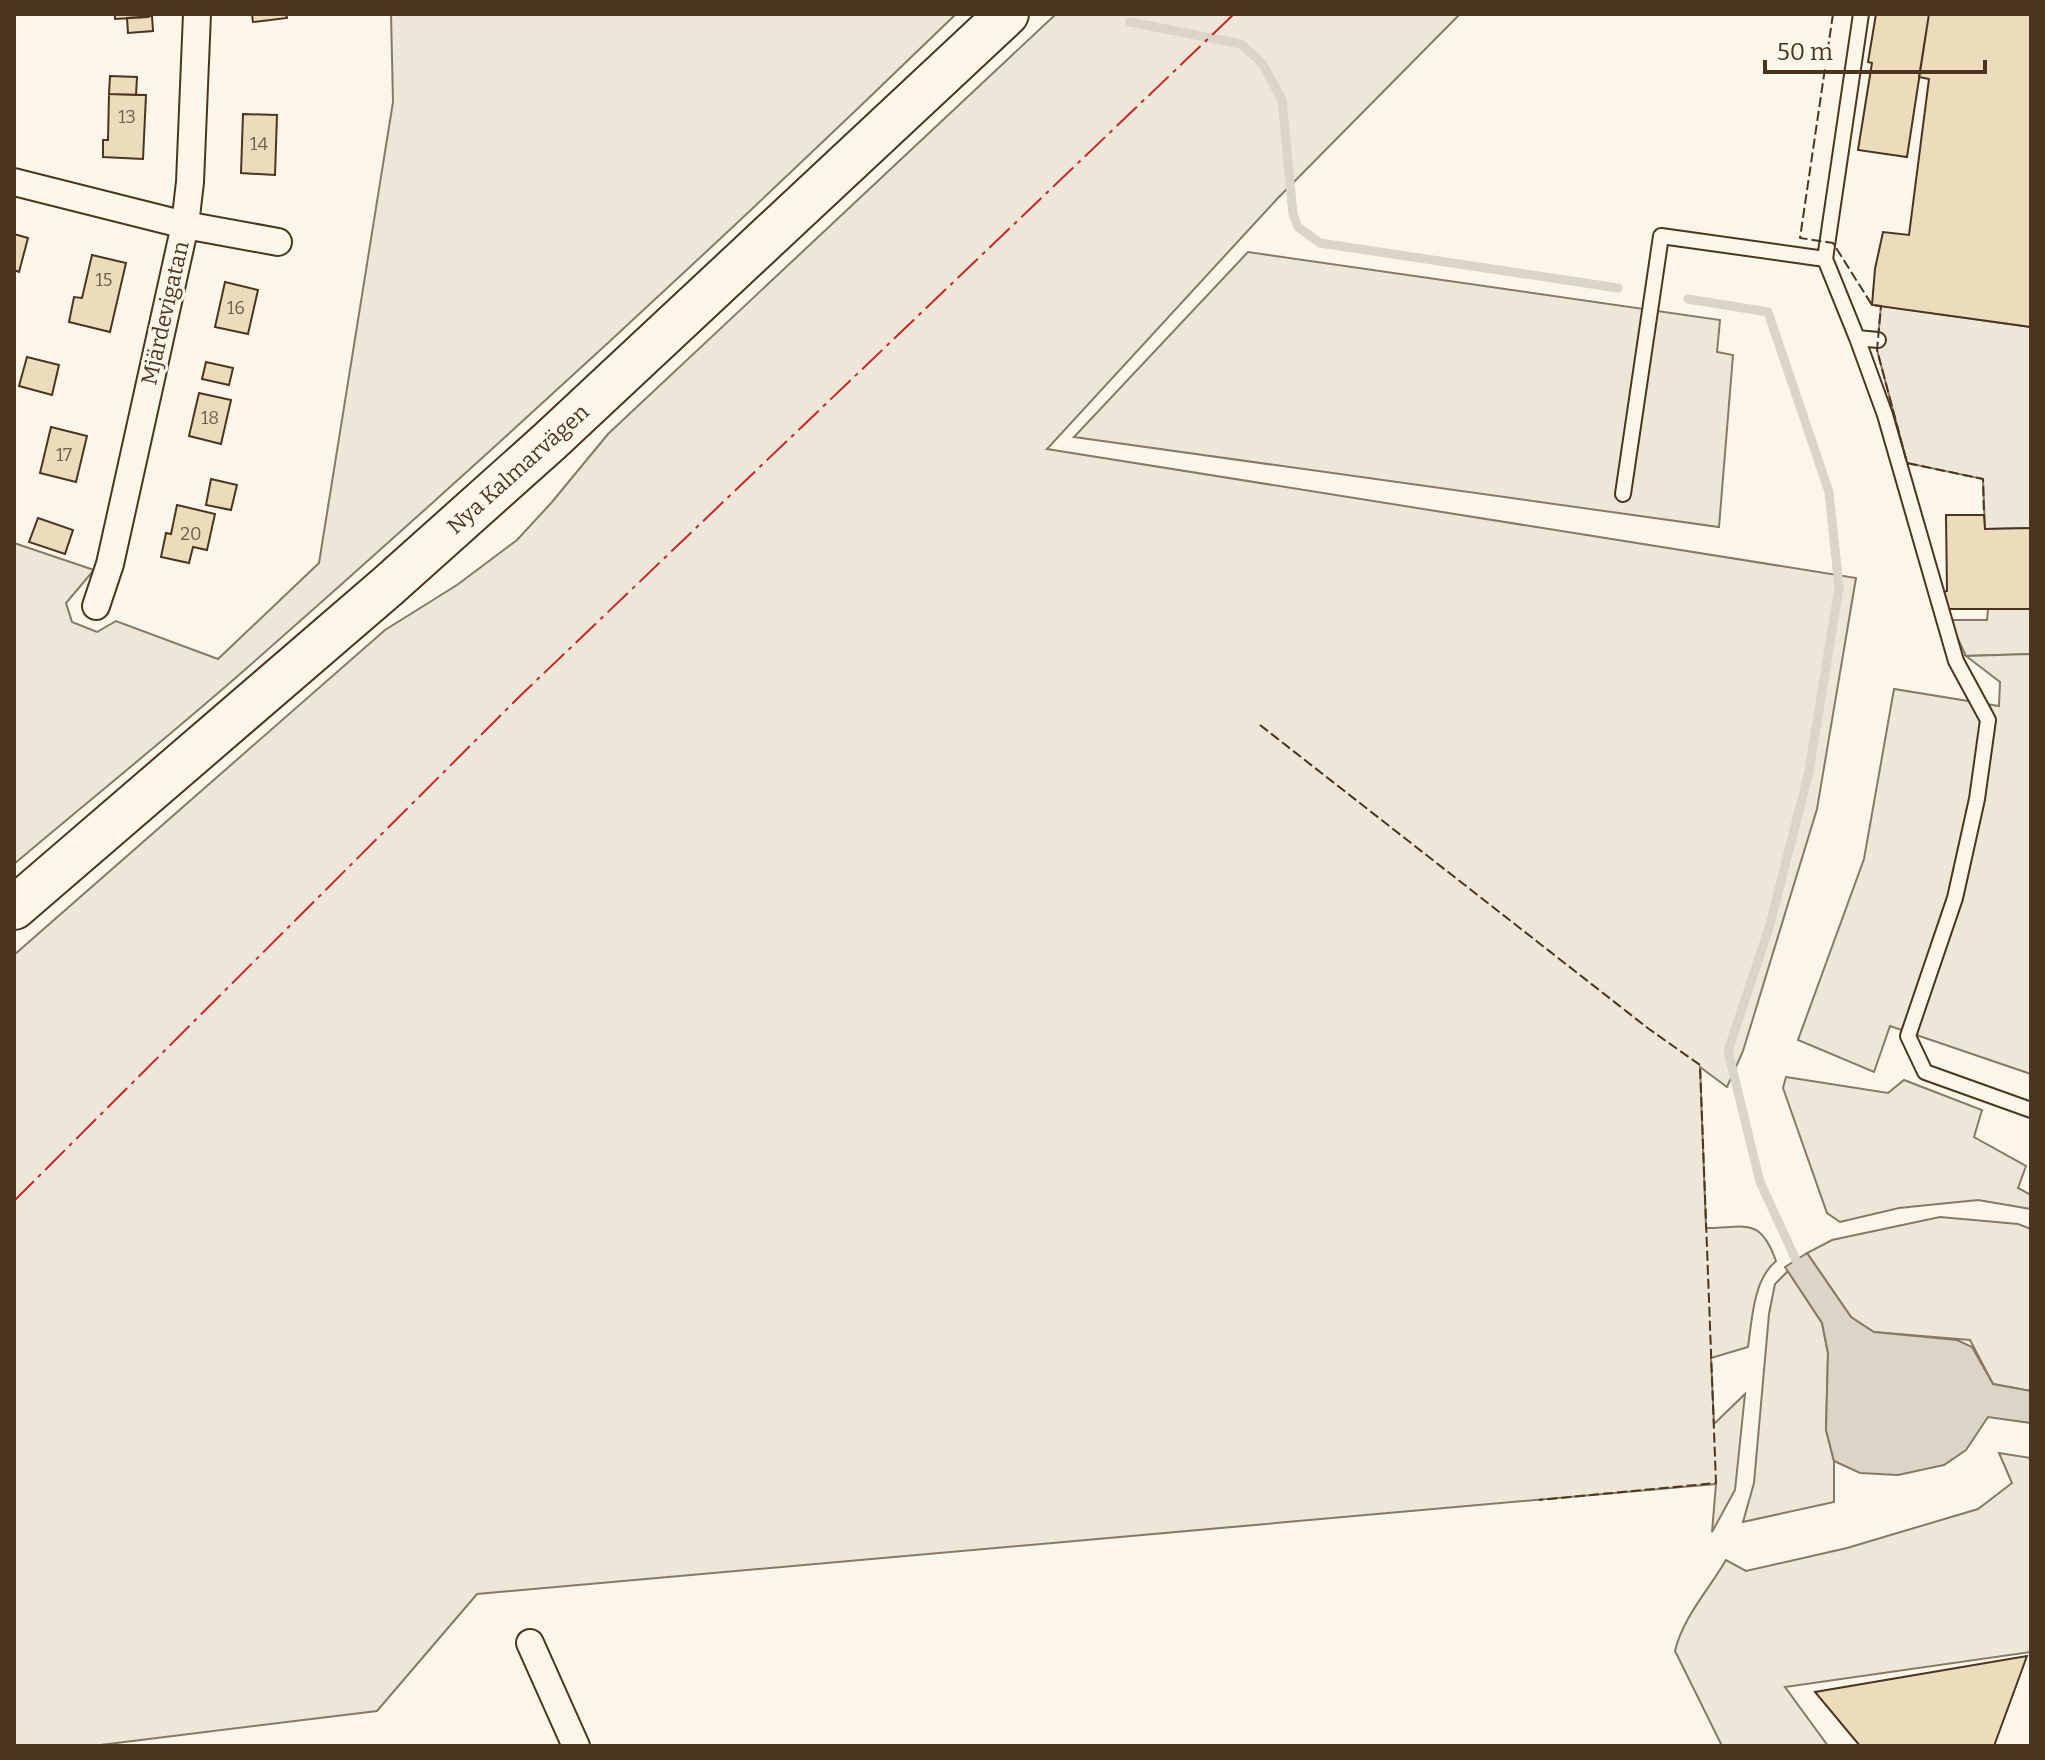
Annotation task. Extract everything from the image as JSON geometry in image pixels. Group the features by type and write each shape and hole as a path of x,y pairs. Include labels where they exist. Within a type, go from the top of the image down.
{"main road":[{"name":"Nya Kalmarvägen","path":"14,908 388,586 550,441 1007,14"}],"street":[{"name":"Mjärdevigatan","path":"96,606 110,564 185,225 190,182 197,14"},
{"path":"14,182 185,225 278,242"},
{"path":"530,1643 576,1746"}],"lane":[{"path":"1861,14 1825,259 1885,415 1956,661 1988,720 1977,799 1955,898 1908,1036 1925,1072 2031,1110"},
{"path":"1623,494 1661,236 1825,259"},
{"path":"1857,338 1878,340"}],"shaded area":[{"path":"391,14 956,14 694,263 428,507 219,692 14,864 14,543 94,570 66,603 72,622 97,632 116,621 218,659 319,563 393,102"},
{"path":"1056,14 1460,14 1277,199 1047,449 1856,578 1817,809 1743,1051 1727,1087 1700,1067 1706,1228 1742,1227 1757,1231 1764,1237 1776,1261 1768,1269 1758,1289 1748,1347 1711,1358 1714,1424 1745,1394 1735,1490 1712,1532 1716,1484 477,1594 377,1711 92,1746 14,1746 14,955 385,630 457,585 517,540 608,434"},
{"path":"1248,252 1720,320 1717,352 1733,355 1719,527 1074,437"},
{"path":"1881,306 2031,327 2031,528 1985,529 1983,479 1907,463 1877,350"},
{"path":"1988,609 2031,609 2031,654 1966,656 1949,620 1987,620"},
{"path":"2031,654 2031,1074 1890,1026 1874,1072 1798,1040 1864,859 1894,689 1999,706 2000,682 1966,656"},
{"path":"1786,1077 1888,1093 1904,1080 1982,1110 1974,1137 2026,1166 2018,1188 2031,1195 2031,1209 1978,1200 1899,1208 1840,1222 1827,1213 1783,1088"},
{"path":"1940,1217 2018,1224 2031,1229 2031,1391 1993,1384 1970,1340 1873,1332 1851,1317 1807,1253 1832,1240"},
{"path":"1807,1253 1851,1317 1874,1332 1957,1340 1972,1347 1993,1384 2031,1391 2031,1423 1988,1417 1966,1450 1944,1465 1898,1475 1860,1473 1834,1461 1826,1430 1828,1353 1822,1323 1785,1267"},
{"path":"1788,1271 1822,1323 1828,1353 1826,1430 1834,1461 1834,1502 1743,1522 1754,1483 1769,1314 1775,1284"},
{"path":"1999,1453 2031,1458 2031,1652 1785,1687 1828,1746 1722,1746 1675,1651 1690,1615 1726,1560 1746,1571 1847,1548 1978,1509 2012,1483"}],"building":[{"path":"115,14 148,14 148,17 115,19"},
{"path":"252,14 286,14 287,18 253,22"},
{"path":"1876,14 1929,14 1907,157 1858,150 1872,63 1868,62"},
{"path":"1929,14 2031,14 2031,327 1872,305 1883,232 1909,235 1929,79 1919,77"},
{"path":"152,16 153,31 128,33 127,18"},
{"path":"110,76 137,77 136,95 109,94"},
{"path":"109,94 146,95 143,159 103,157 103,140 108,140"},
{"path":"243,114 277,115 275,175 241,173"},
{"path":"14,234 28,238 19,272 14,270"},
{"path":"92,255 126,263 110,332 69,322 74,297 82,298"},
{"path":"225,282 258,290 248,334 215,327"},
{"path":"27,357 59,365 52,395 19,386"},
{"path":"206,362 233,368 229,385 202,379"},
{"path":"199,393 231,400 221,444 189,436"},
{"path":"51,427 87,436 76,482 40,473"},
{"path":"211,479 237,485 231,510 206,505"},
{"path":"177,505 215,514 207,550 193,547 189,563 161,557 166,533 171,534"},
{"path":"1946,515 1984,515 1985,529 2031,528 2031,609 1944,609 1943,592 1947,591"},
{"path":"38,518 73,530 65,554 29,542"},
{"path":"2027,1656 1994,1746 1860,1746 1815,1692"}],"waterway":[{"path":"1130,22 1241,44 1262,63 1282,100 1293,214 1298,227 1320,243 1618,288"},
{"path":"1688,299 1768,312 1829,492 1839,587 1809,771 1770,925 1728,1051 1760,1182 1796,1260"}],"fence":[{"path":"1833,14 1800,238 1833,243 1872,305 1881,306 1877,350 1907,463 1983,479 1984,517"},
{"path":"1260,725 1649,1029 1700,1065 1716,1483 1539,1500"}],"power":[{"path":"14,1201 519,697 1234,14"}]}
